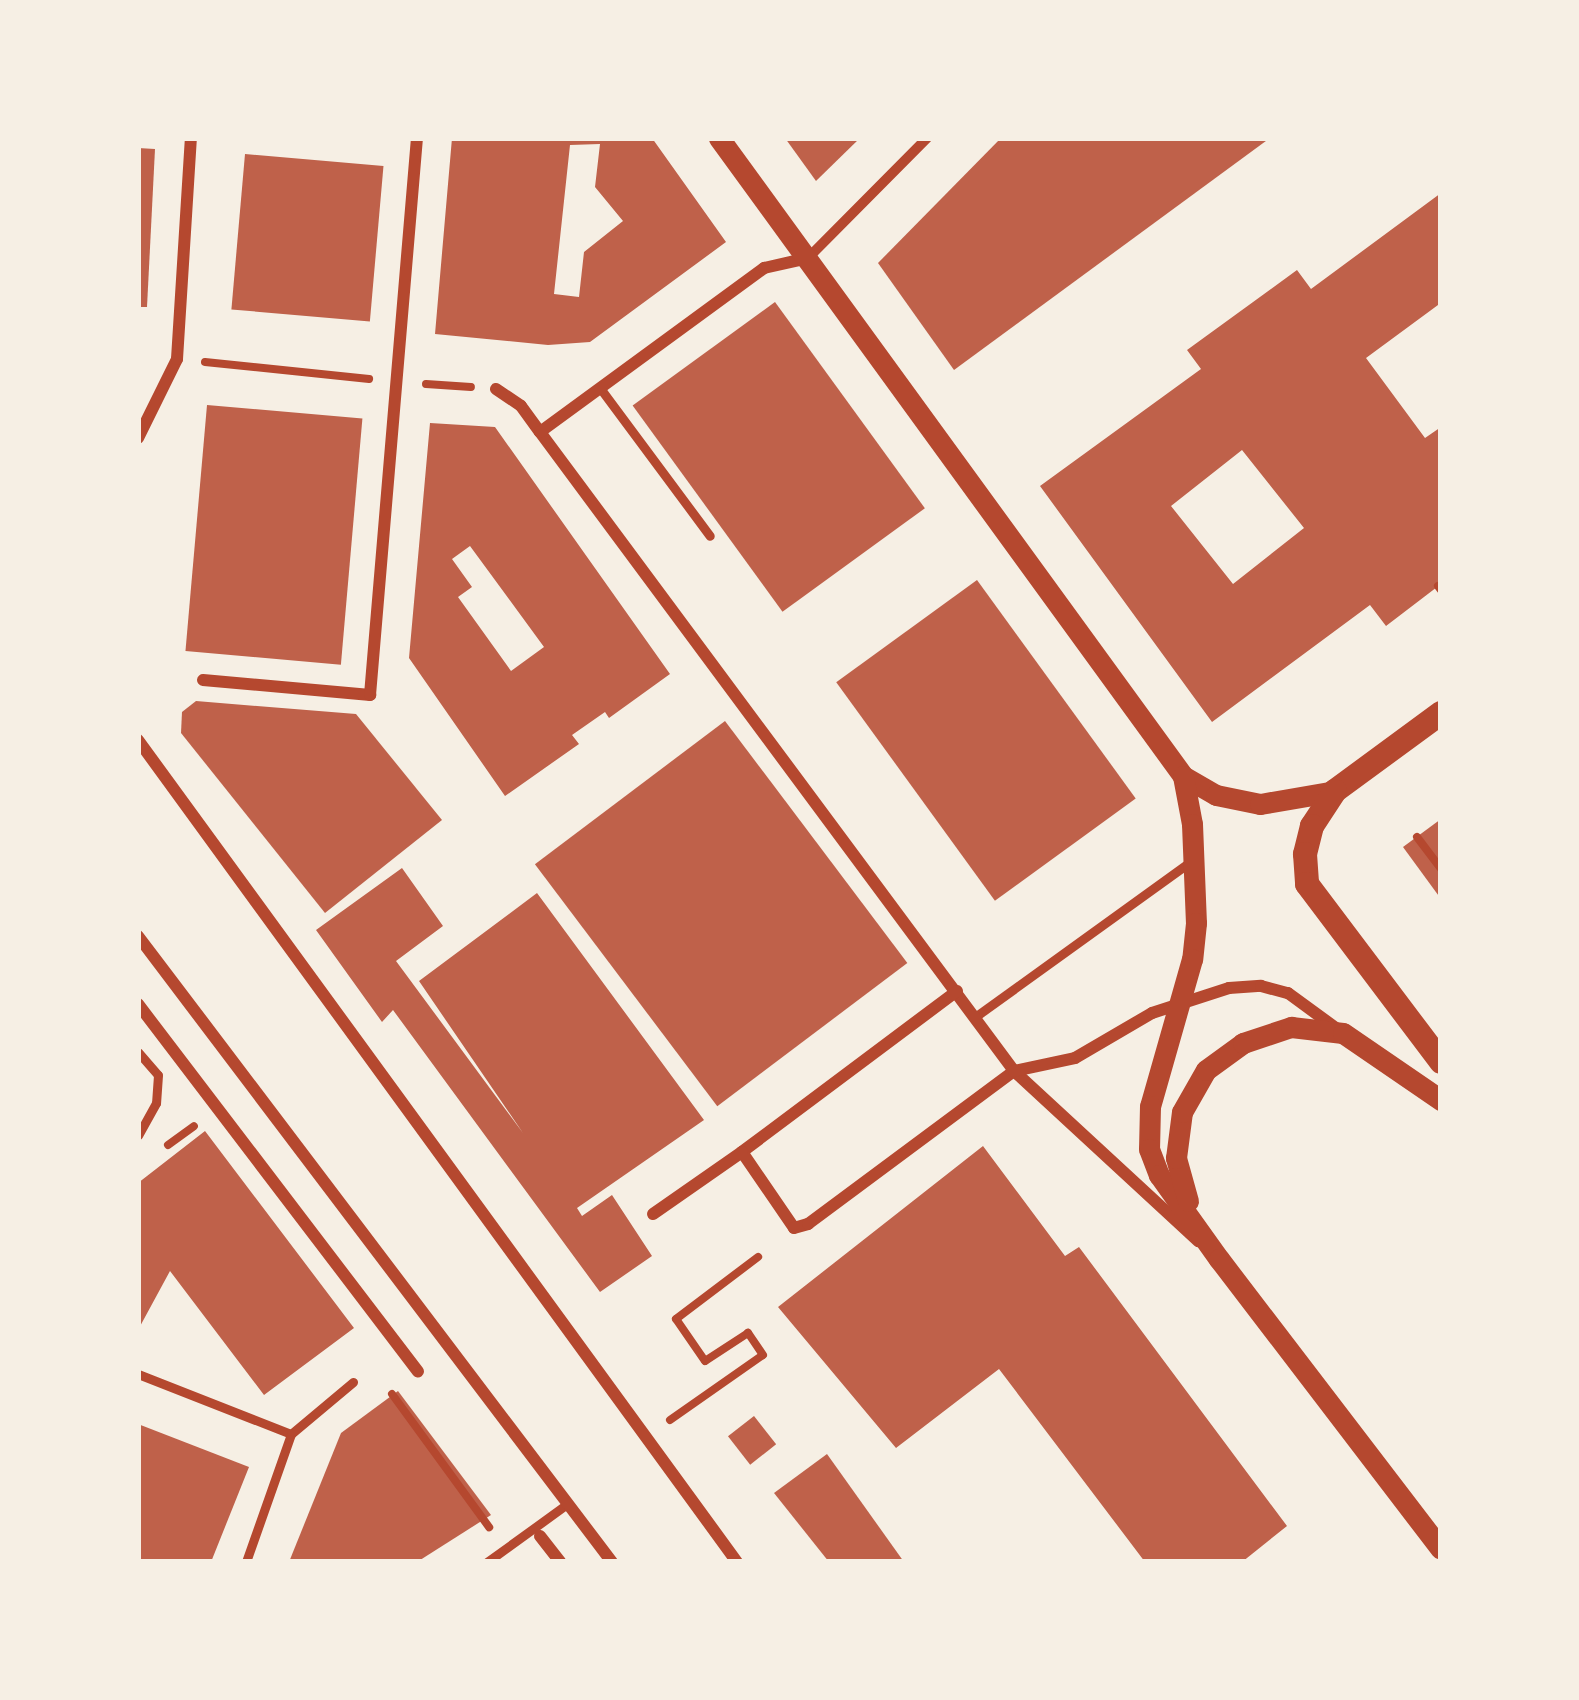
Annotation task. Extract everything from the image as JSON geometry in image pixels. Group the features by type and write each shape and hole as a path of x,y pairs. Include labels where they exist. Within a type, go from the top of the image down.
{"main road":[{"path":"1441,713 1335,791 1312,826 1305,854 1307,884 1441,1062"}],"street":[{"path":"138,438 178,359 191,138"},
{"path":"203,680 370,695 417,138"},
{"path":"719,138 1184,776 1216,795 1260,804 1335,791"},
{"path":"540,432 764,268 808,258 927,138"},
{"path":"496,389 521,406 1013,1071 1219,1259"},
{"path":"138,740 737,1562"},
{"path":"1184,776 1194,859 1194,941 1150,1106 1149,1149 1159,1175 1219,1259 1441,1549"},
{"path":"138,936 612,1562"},
{"path":"742,1152 784,1220 794,1228 808,1224 1013,1071 1075,1058 1116,1030 1229,988 1262,986 1288,993 1441,1100"},
{"path":"652,1214 957,992"},
{"path":"138,1004 418,1372"},
{"path":"1219,1259 1181,1188 1176,1158 1175,1133 1192,1089 1222,1055 1271,1032 1313,1026 1343,1034"},
{"path":"540,1536 560,1562"}],"lane":[{"path":"600,388 710,536"},
{"path":"975,1017 1194,859"},
{"path":"138,1052 158,1075 156,1102 138,1135"},
{"path":"138,1374 292,1434"},
{"path":"246,1562 292,1434 353,1382"},
{"path":"487,1562 567,1504"}],"path":[{"path":"178,359 371,380"},
{"path":"422,383 496,389"},
{"path":"1417,837 1441,869"},
{"path":"165,1148 195,1126 200,1134"},
{"path":"647,1435 763,1355 748,1333 705,1361 676,1319 758,1257"},
{"path":"392,1395 484,1520"}],"building":[{"path":"452,138 652,138 726,242 590,342 548,345 435,334","holes":["600,144 595,187 623,221 584,252 579,297 554,294 570,145"]},
{"path":"785,138 860,138 816,181"},
{"path":"1001,138 1270,138 954,370 878,263"},
{"path":"138,148 155,149 147,307 138,307"},
{"path":"245,154 383,166 370,322 231,309"},
{"path":"1441,193 1441,308 1438,305 1366,358 1425,438 1441,427 1441,584 1386,626 1370,605 1212,722 1040,486 1201,369 1187,350 1297,270 1311,289","holes":["1242,450 1304,528 1233,584 1171,506"]},
{"path":"775,302 925,508 782,612 633,405"},
{"path":"207,405 362,419 341,665 185,651"},
{"path":"430,423 495,427 670,674 609,718 605,712 572,735 579,744 505,796 409,658","holes":["470,546 544,647 511,671 458,597 472,587 452,559"]},
{"path":"977,580 1136,798 995,901 836,682"},
{"path":"196,701 356,714 442,820 325,913 181,733 182,712"},
{"path":"725,721 907,963 717,1106 535,864"},
{"path":"1441,819 1441,899 1403,847"},
{"path":"402,868 443,926 396,961 523,1133 419,981 537,893 704,1120 577,1208 582,1216 612,1195 652,1256 600,1292 393,1010 382,1022 316,930"},
{"path":"205,1131 354,1328 264,1395 170,1271 138,1330 138,1183"},
{"path":"983,1146 1065,1256 1079,1247 1287,1526 1242,1562 1145,1562 999,1369 896,1448 778,1307"},
{"path":"398,1391 491,1515 417,1562 289,1562 341,1433"},
{"path":"754,1416 776,1444 750,1465 728,1436"},
{"path":"138,1424 249,1467 211,1562 138,1562"},
{"path":"827,1454 904,1562 829,1562 774,1493"}]}
